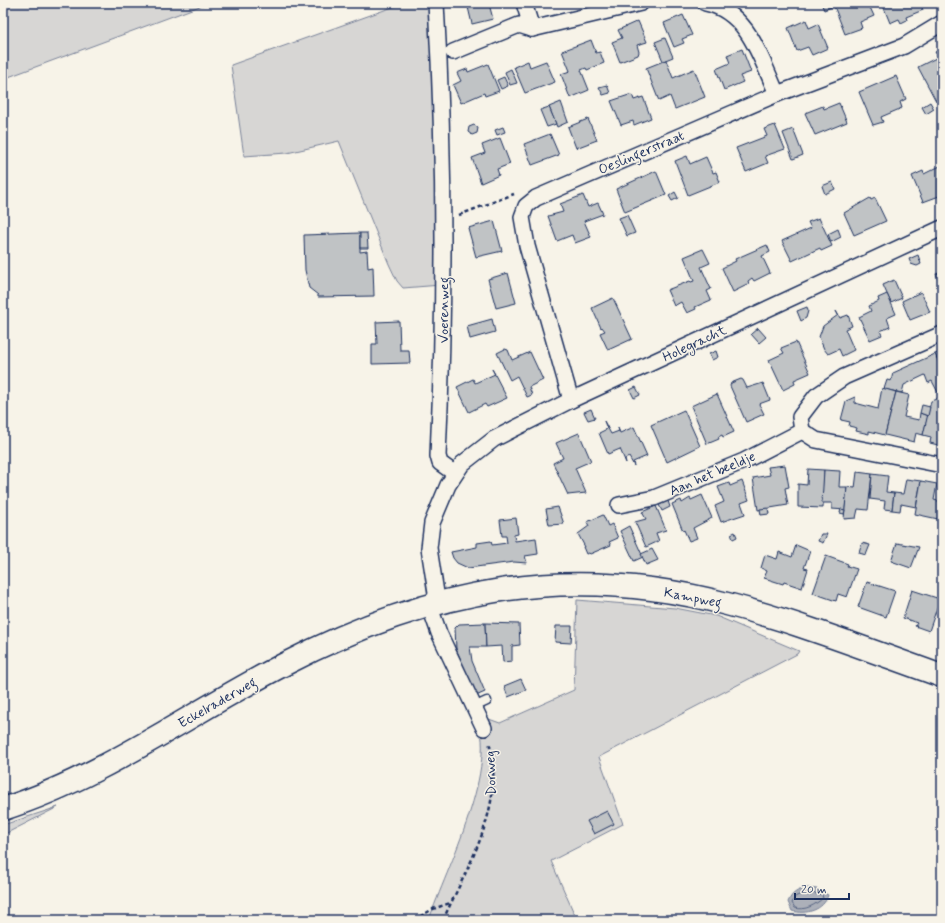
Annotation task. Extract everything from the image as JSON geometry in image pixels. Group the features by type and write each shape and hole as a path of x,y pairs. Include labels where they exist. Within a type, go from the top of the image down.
{"main road":[{"name":"Kampweg","path":"434,604 486,592 550,584 626,586 660,590 726,604 761,614 942,676"},
{"name":"Eckelraderweg","path":"3,809 44,794 83,776 183,722 283,665 330,641 381,620 434,604"}],"street":[{"name":"Voerenweg","path":"436,3 443,148 444,221 443,363 438,456 440,463 454,473"},
{"path":"524,3 532,30"},
{"path":"453,52 519,25 532,30 641,3"},
{"path":"705,3 717,5 733,15 746,29 777,94"},
{"name":"Oeslingerstraat","path":"571,400 527,246 522,217 526,206 536,198 777,94 904,46 942,23"},
{"name":"Holegracht","path":"454,473 494,439 571,400 942,228"},
{"path":"942,334 844,377 816,396 800,417 802,431 816,440 942,465"},
{"name":"Aan het beeldje","path":"619,505 654,498 744,460 802,431"},
{"path":"454,473 434,515 430,533 430,557 436,593 432,613 439,634 481,704 484,728"}],"path":[{"path":"444,221 512,194 536,198"},
{"name":"Dorweg","path":"443,920 480,842 493,794 493,769 489,743 484,728"},
{"path":"414,920 433,909 450,903"}],"shaded area":[{"path":"3,3 208,3 3,79"},
{"path":"404,3 431,3 441,285 403,288 397,281 389,264 339,141 287,153 244,156 231,65"},
{"path":"577,600 675,608 716,616 799,651 797,654 599,757 623,824 551,861 577,920 429,920 458,845 477,787 482,760 481,735 475,714 500,723 574,690"},
{"path":"58,807 3,835 3,825"}],"water":[{"path":"807,888 817,889 828,895 826,900 819,908 808,912 792,911 788,902 791,896 798,891"}],"building":[{"path":"467,3 492,3 489,4 493,19 472,24"},
{"path":"821,3 833,3 834,6 824,10"},
{"path":"841,3 868,3 874,16 860,22 862,28 845,34 834,6"},
{"path":"882,3 920,3 923,10 906,17 907,20 901,23 899,19 890,23"},
{"path":"683,15 692,35 682,39 684,43 674,47 664,23"},
{"path":"806,20 809,28 818,24 828,48 812,55 808,47 797,51 788,28"},
{"path":"638,21 647,42 637,45 639,52 638,55 620,62 612,42 622,38 618,30"},
{"path":"665,38 673,57 663,61 655,42"},
{"path":"591,40 596,53 600,52 604,63 587,70 586,68 581,70 589,90 570,98 561,74 570,71 562,51"},
{"path":"742,49 751,72 740,76 743,82 724,90 716,69 730,63 727,55"},
{"path":"942,49 942,98 936,101 918,67 938,57 935,52"},
{"path":"666,60 673,78 694,69 705,97 675,109 670,96 659,101 646,68"},
{"path":"528,61 530,67 546,61 555,82 525,93 514,67"},
{"path":"488,64 499,91 485,96 484,93 461,103 453,85 461,81 457,73 467,69 468,72"},
{"path":"511,69 517,83 510,85 505,72"},
{"path":"896,76 906,99 900,102 902,108 881,117 883,122 873,125 859,92"},
{"path":"504,77 508,86 501,89 497,80"},
{"path":"607,85 610,93 603,95 599,87"},
{"path":"632,94 634,100 643,97 651,118 634,125 633,121 621,125 611,101"},
{"path":"561,102 568,122 557,127 549,107"},
{"path":"930,102 934,109 926,114 922,107"},
{"path":"839,103 847,122 815,135 805,113 823,106 824,109"},
{"path":"549,107 556,124 547,127 540,110"},
{"path":"588,119 597,140 576,148 568,127"},
{"path":"474,125 478,128 477,133 472,135 468,132 469,127"},
{"path":"775,125 785,149 765,156 768,163 746,172 736,148 767,136 764,129"},
{"path":"503,127 505,132 497,135 495,130"},
{"path":"793,129 803,155 793,159 783,133"},
{"path":"550,134 559,155 532,165 524,144"},
{"path":"500,138 510,164 497,169 499,175 481,183 472,158 485,153 482,145"},
{"path":"687,156 690,164 706,157 713,173 716,172 720,182 688,195 675,161"},
{"path":"942,165 942,195 923,202 912,176 923,171 924,174"},
{"path":"656,171 666,195 625,212 616,189"},
{"path":"832,182 835,189 825,194 822,186"},
{"path":"675,192 678,198 672,201 669,196"},
{"path":"583,195 588,207 598,203 603,214 584,221 591,237 575,243 572,235 557,241 548,216 563,212 560,204"},
{"path":"870,198 871,200 875,198 886,221 854,235 844,213"},
{"path":"627,215 635,233 627,236 619,218"},
{"path":"819,218 832,246 821,251 820,248 792,261 782,241 811,228 808,222"},
{"path":"494,221 502,251 476,257 468,228"},
{"path":"838,229 841,237 831,242 828,234"},
{"path":"360,233 360,252 367,251 368,268 373,267 374,296 318,297 318,295 309,288 305,270 304,235"},
{"path":"360,233 367,233 368,248 360,248"},
{"path":"767,245 770,252 762,256 770,273 754,281 752,278 748,281 749,284 733,292 722,268 736,261 735,259"},
{"path":"703,249 710,263 701,267 711,289 707,291 711,300 695,307 696,309 687,313 681,302 674,306 667,290 690,281 694,281 684,257"},
{"path":"918,255 921,264 917,266 911,264 909,259"},
{"path":"941,270 942,288 936,274 941,272"},
{"path":"508,273 516,303 496,308 488,279"},
{"path":"894,280 902,298 891,303 883,285"},
{"path":"921,292 930,312 910,320 902,301"},
{"path":"887,294 896,314 887,318 890,327 880,331 882,335 870,340 859,317 871,311 869,306 879,301 878,298"},
{"path":"613,298 632,339 608,350 600,333 605,331 602,327 601,328 592,308"},
{"path":"807,307 808,311 806,318 801,321 797,311"},
{"path":"836,311 840,318 848,315 852,326 845,329 854,350 842,356 839,349 828,354 819,337 823,326 838,315"},
{"path":"492,319 495,332 470,339 467,326"},
{"path":"399,321 400,350 409,350 410,363 372,364 372,344 377,344 376,322"},
{"path":"758,328 766,337 759,343 751,334"},
{"path":"796,342 810,373 794,380 795,384 783,390 769,360 784,353 781,348"},
{"path":"505,349 508,350 512,360 530,352 543,380 529,387 532,395 527,397 517,376 510,380 497,353"},
{"path":"716,351 718,357 712,360 709,354"},
{"path":"942,351 942,370 935,354"},
{"path":"935,354 942,370 942,400 932,381 928,383 925,375 904,385 902,393 884,389 887,380 891,381 893,373"},
{"path":"495,374 507,398 487,407 485,404 469,412 457,387 473,379 475,383"},
{"path":"741,379 747,388 763,383 770,400 759,404 764,414 746,422 730,386 731,383"},
{"path":"636,387 640,395 634,398 630,390"},
{"path":"882,388 896,392 885,435 869,431 869,434 856,431 857,428 849,426 850,422 841,420 846,401 855,397 855,403 878,409"},
{"path":"896,392 909,395 904,417 919,420 920,413 928,416 923,435 916,433 914,442 885,435"},
{"path":"717,394 734,432 723,437 722,435 718,437 719,439 707,444 691,406"},
{"path":"939,398 941,400 938,414 942,415 942,446 930,443 931,437 923,435 931,401"},
{"path":"922,405 930,407 928,416 920,413"},
{"path":"591,409 595,418 588,420 584,412"},
{"path":"684,410 700,446 667,462 651,425"},
{"path":"604,421 611,434 619,431 618,428 620,433 634,427 647,456 633,462 634,466 629,457 625,459 626,463 620,449 608,454 599,433 607,429"},
{"path":"579,433 591,461 575,468 586,493 568,495 553,463 563,458 556,443"},
{"path":"785,465 789,487 785,488 788,505 758,510 753,478 770,475 768,467"},
{"path":"808,469 824,470 823,508 798,507 798,484 807,485"},
{"path":"824,470 840,471 839,487 847,487 845,510 832,509 832,503 822,503"},
{"path":"857,472 872,474 868,510 858,509 856,518 844,519 847,487 855,488"},
{"path":"872,474 888,476 886,492 894,493 892,510 884,509 885,501 870,499"},
{"path":"906,479 921,481 916,507 901,504 900,511 892,510 894,493 903,494"},
{"path":"742,481 749,500 741,503 745,514 721,522 715,506 724,502 718,487 729,483 730,486"},
{"path":"921,481 937,484 934,500 942,502 938,519 915,514"},
{"path":"702,495 712,518 693,528 697,538 689,541 684,530 683,531 672,504 681,500 682,503 690,498 691,500"},
{"path":"668,501 670,507 662,511 659,505"},
{"path":"942,502 942,520 938,519"},
{"path":"656,506 666,530 656,533 659,541 646,547 635,522 646,519 642,512"},
{"path":"558,507 564,524 549,525 546,509"},
{"path":"768,508 769,514 761,515 760,509"},
{"path":"841,509 845,510 844,514 840,513"},
{"path":"603,515 608,526 612,524 618,538 609,542 611,545 590,554 586,554 583,547 585,547 578,534 589,526 587,522"},
{"path":"516,518 518,534 514,535 515,541 536,538 538,554 525,556 527,563 514,562 468,568 457,563 453,558 451,552 477,547 477,543 491,541 492,545 507,543 506,536 502,536 500,520"},
{"path":"629,526 643,557 634,561 620,531"},
{"path":"735,532 737,537 733,539 731,534"},
{"path":"821,534 827,534 823,543 818,541"},
{"path":"862,543 870,545 866,555 859,553"},
{"path":"897,543 919,547 911,568 891,561"},
{"path":"796,545 810,551 804,568 808,569 802,588 784,582 783,584 764,578 767,571 761,568 765,555 777,559 779,552 792,557"},
{"path":"652,549 658,560 646,565 641,554"},
{"path":"826,556 857,569 847,597 838,594 836,601 813,593"},
{"path":"867,582 895,591 886,617 858,607"},
{"path":"912,590 940,599 929,631 915,626 917,623 903,618"},
{"path":"485,623 486,647 470,647 472,661 485,692 476,696 456,649 455,628 459,624"},
{"path":"485,623 519,624 520,645 512,646 512,661 503,662 502,646 486,647"},
{"path":"556,626 572,626 571,643 555,642"},
{"path":"521,679 526,690 508,697 504,686"},
{"path":"607,811 614,824 594,834 587,821"}]}
